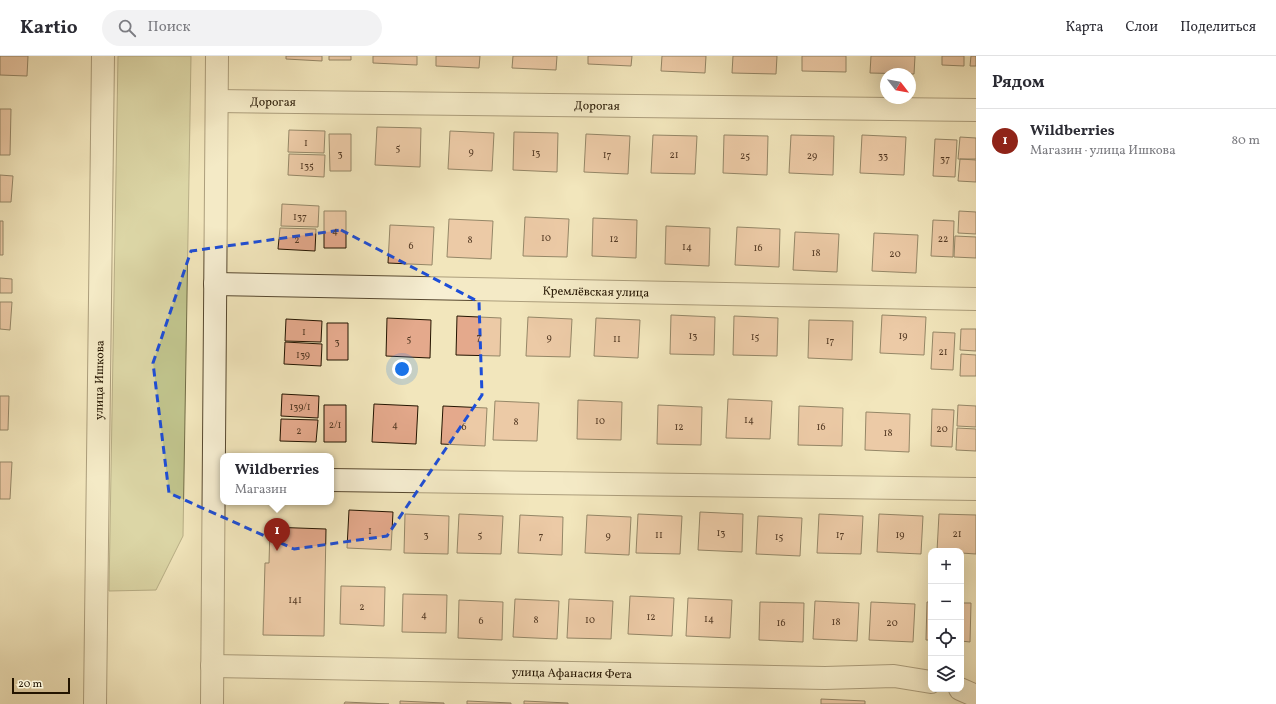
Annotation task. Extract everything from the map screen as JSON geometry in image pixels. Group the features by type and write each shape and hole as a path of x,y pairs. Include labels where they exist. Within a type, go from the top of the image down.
{"street":[{"name":"улица Ишкова","path":"95,704 103,56"},
{"path":"212,704 218,478 215,284 217,56"},
{"name":"Дорогая","path":"217,101 976,110"},
{"name":"Кремлёвская улица","path":"215,284 976,299"},
{"path":"334,480 976,488"},
{"name":"улица Афанасия Фета","path":"212,666 825,678 894,676 928,682"},
{"path":"964,691 976,696"}],"highlighted area":[{"path":"341,230 479,302 482,395 387,536 294,549 169,493 153,363 191,251"}],"green space":[{"path":"118,56 191,56 183,536 156,590 109,591"}],"building":[{"path":"0,56 28,56 27,76 0,75"},
{"path":"286,56 322,56 322,61 286,59"},
{"path":"329,56 351,56 351,60 329,60"},
{"path":"373,56 417,56 417,65 373,63"},
{"path":"436,56 480,56 479,68 436,66"},
{"path":"513,56 557,56 556,70 512,68"},
{"path":"588,56 632,56 631,66 588,64"},
{"path":"662,56 706,56 705,73 661,71"},
{"path":"733,56 777,56 776,74 732,73"},
{"path":"802,56 846,56 846,72 802,71"},
{"path":"871,56 915,56 914,68 880,68 880,73 870,73"},
{"path":"942,56 964,56 964,66 942,65"},
{"path":"971,56 976,56 976,66 970,66"},
{"path":"0,109 11,109 10,155 0,155"},
{"path":"377,127 421,128 420,167 375,165"},
{"path":"289,130 325,131 324,153 288,152"},
{"path":"450,131 494,133 492,171 448,169"},
{"path":"514,132 558,133 557,172 513,170"},
{"path":"329,134 351,134 351,171 330,171"},
{"path":"586,134 630,136 628,174 584,172"},
{"path":"653,135 697,136 695,174 651,173"},
{"path":"724,135 768,136 767,175 723,173"},
{"path":"791,135 834,136 833,175 789,173"},
{"path":"862,135 906,137 904,175 860,173"},
{"path":"960,137 976,138 976,159 958,159"},
{"path":"935,139 957,140 955,177 933,176"},
{"path":"289,154 325,155 324,177 288,175"},
{"path":"960,159 976,160 976,182 958,181"},
{"path":"0,175 13,176 11,202 0,202"},
{"path":"282,204 319,206 318,227 281,226"},
{"path":"324,211 346,211 346,248 324,248"},
{"path":"959,211 976,212 976,234 958,233"},
{"path":"525,217 569,219 567,257 523,256"},
{"path":"593,218 637,220 636,258 592,256"},
{"path":"449,219 493,221 491,259 447,257"},
{"path":"933,220 954,221 953,257 931,256"},
{"path":"0,221 3,221 3,255 0,255"},
{"path":"390,225 434,227 432,265 388,263"},
{"path":"666,226 710,228 709,266 665,264"},
{"path":"737,227 780,229 779,267 735,265"},
{"path":"280,228 316,229 315,251 278,249"},
{"path":"795,232 839,234 837,272 793,270"},
{"path":"874,233 918,235 916,273 872,271"},
{"path":"955,236 976,237 976,258 954,257"},
{"path":"0,278 12,279 12,293 0,293"},
{"path":"0,302 12,302 10,330 0,329"},
{"path":"671,315 715,317 714,355 670,354"},
{"path":"882,315 926,317 924,355 880,353"},
{"path":"457,316 501,318 500,356 456,355"},
{"path":"734,316 778,318 777,356 733,355"},
{"path":"528,317 572,319 570,357 526,356"},
{"path":"387,318 431,320 430,358 386,356"},
{"path":"596,318 640,320 638,358 594,356"},
{"path":"286,319 322,321 321,342 285,341"},
{"path":"809,320 853,321 852,360 808,358"},
{"path":"327,323 348,323 348,360 327,360"},
{"path":"961,329 976,329 976,351 960,350"},
{"path":"933,332 955,333 953,370 931,369"},
{"path":"285,342 322,344 321,366 284,364"},
{"path":"961,354 976,355 976,376 960,376"},
{"path":"282,394 319,396 318,418 281,416"},
{"path":"0,396 9,396 8,430 0,430"},
{"path":"728,399 772,401 770,439 726,438"},
{"path":"578,400 622,402 621,440 577,439"},
{"path":"495,401 539,403 537,441 493,440"},
{"path":"374,404 418,406 416,444 372,442"},
{"path":"324,405 346,405 346,442 324,442"},
{"path":"658,405 702,407 701,445 657,444"},
{"path":"958,405 976,406 976,427 957,426"},
{"path":"443,406 487,408 485,446 441,444"},
{"path":"799,406 843,408 842,446 798,445"},
{"path":"932,409 954,410 952,447 931,446"},
{"path":"866,412 910,414 909,452 865,450"},
{"path":"281,419 318,420 316,442 280,441"},
{"path":"957,428 976,429 976,451 956,450"},
{"path":"0,462 12,462 10,499 0,499"},
{"path":"349,510 393,512 391,550 347,548"},
{"path":"700,512 743,514 742,552 698,550"},
{"path":"405,514 449,516 448,554 404,553"},
{"path":"459,514 503,516 501,554 457,553"},
{"path":"638,514 682,516 680,554 636,553"},
{"path":"819,514 863,516 861,554 817,553"},
{"path":"879,514 923,516 921,554 877,552"},
{"path":"939,514 976,515 976,554 964,553 964,548 937,548"},
{"path":"520,515 563,517 562,555 518,553"},
{"path":"587,515 631,517 629,555 585,553"},
{"path":"758,516 802,518 800,556 756,554"},
{"path":"270,527 326,529 324,636 263,635 265,563 269,563"},
{"path":"341,586 385,587 384,626 340,624"},
{"path":"403,594 447,595 446,633 402,632"},
{"path":"630,596 674,598 672,636 628,634"},
{"path":"688,598 732,600 730,638 686,636"},
{"path":"515,599 559,601 557,639 513,637"},
{"path":"569,599 613,601 611,639 567,638"},
{"path":"459,600 503,602 502,640 458,638"},
{"path":"815,601 859,603 857,641 813,639"},
{"path":"760,602 804,603 803,642 759,640"},
{"path":"871,602 915,604 913,642 869,640"},
{"path":"927,602 928,602 928,640 926,640"},
{"path":"964,603 971,603 970,642 964,641"},
{"path":"821,699 865,701 865,704 821,704"},
{"path":"400,701 444,703 444,704 400,704"},
{"path":"467,701 511,703 511,704 467,704"},
{"path":"524,701 568,703 568,704 524,704"},
{"path":"345,702 389,704 344,704"}],"place":[{"name":"Wildberries","path":"277,551"}]}
